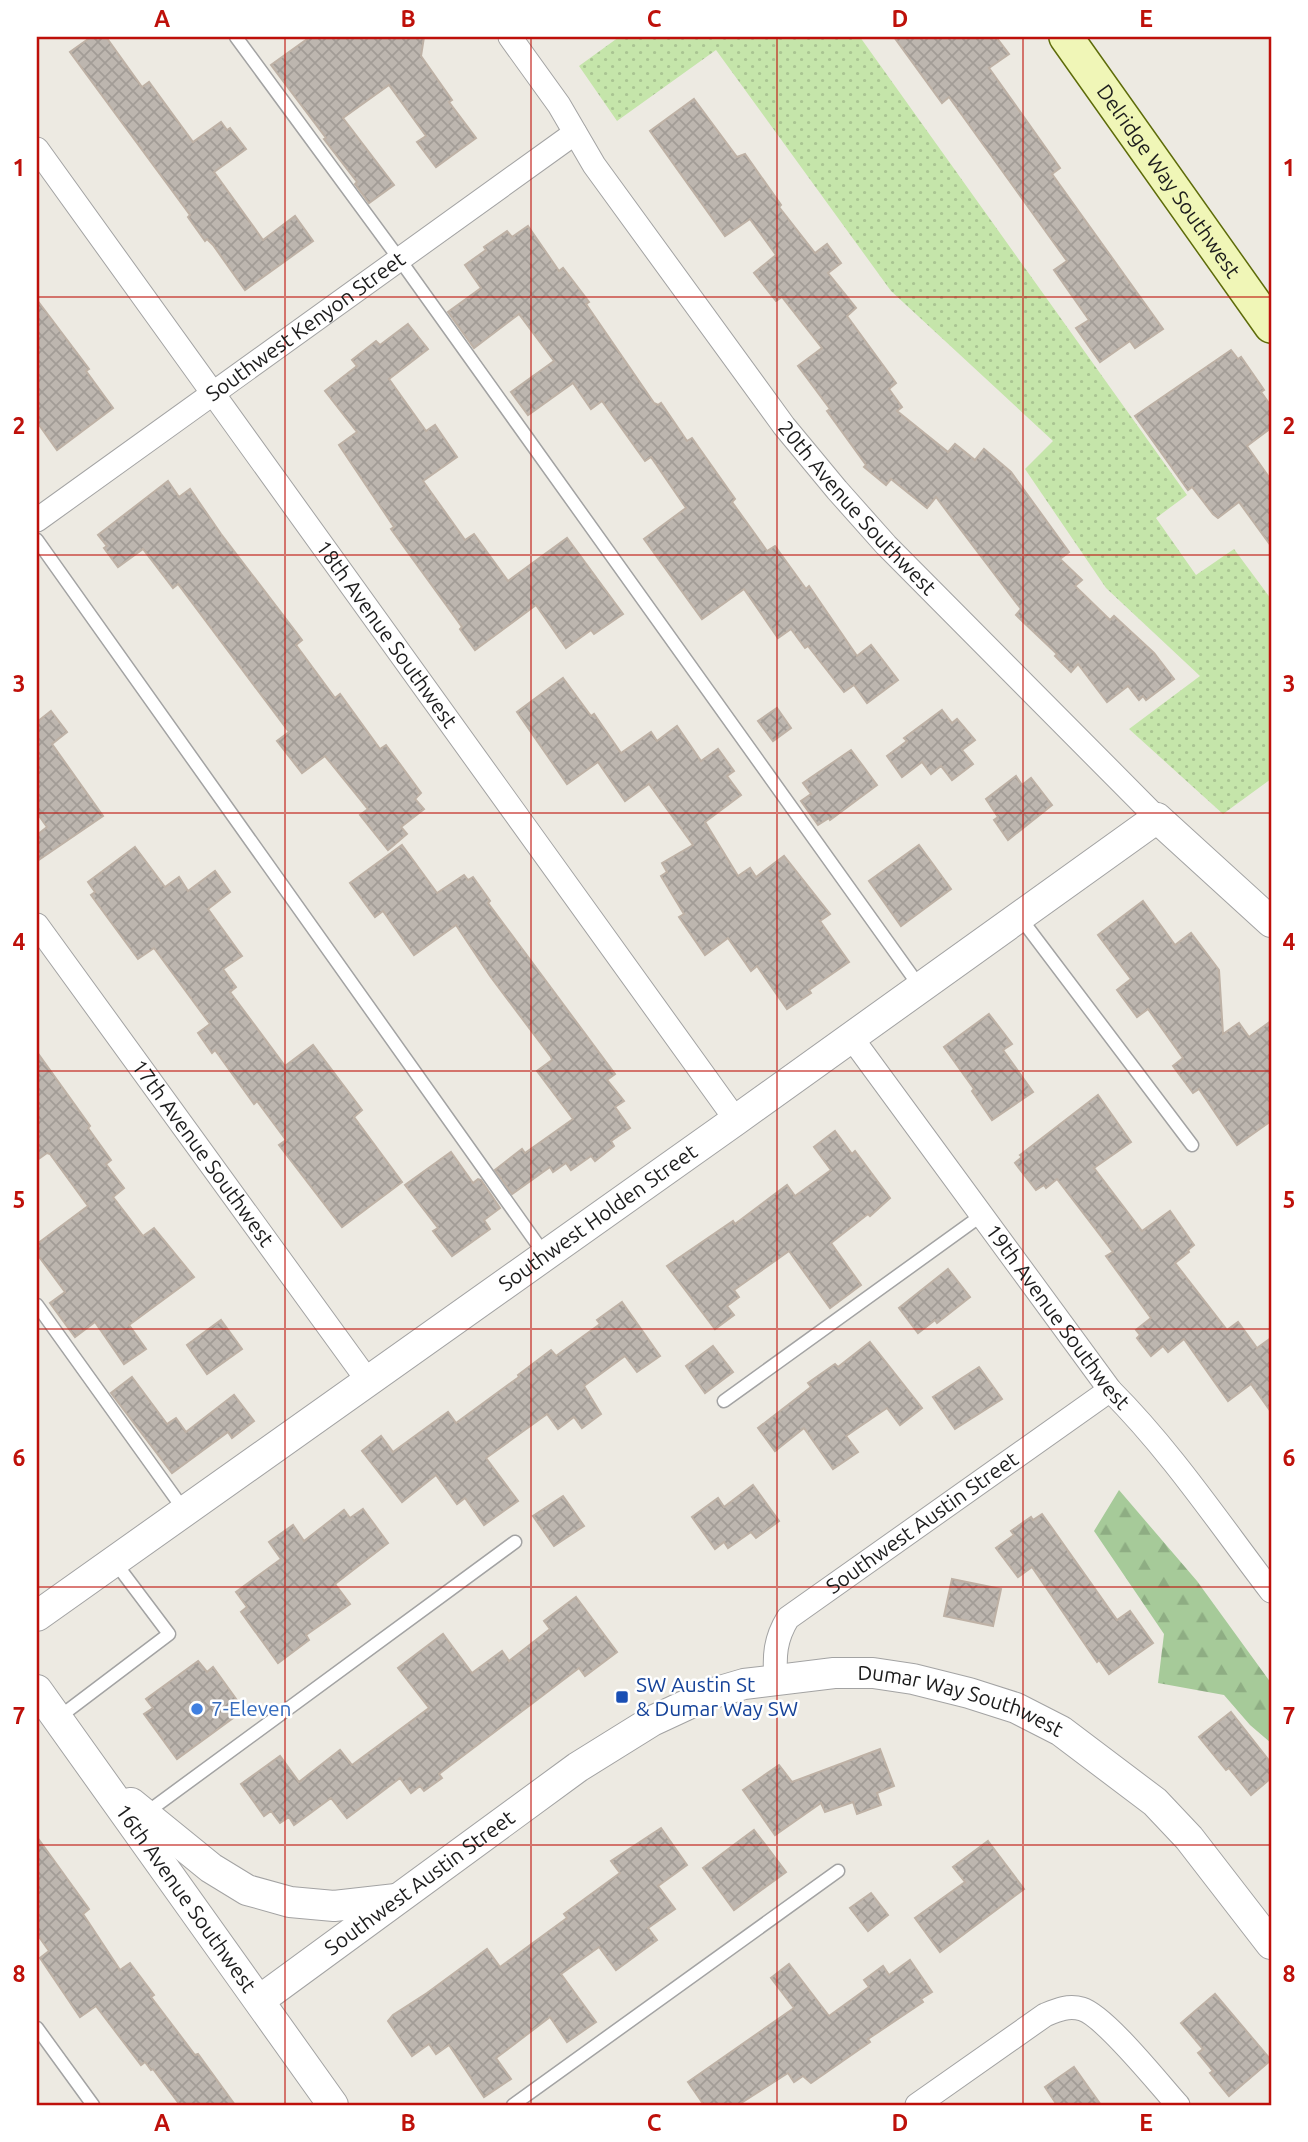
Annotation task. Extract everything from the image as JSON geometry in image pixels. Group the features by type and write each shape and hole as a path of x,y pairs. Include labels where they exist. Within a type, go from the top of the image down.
{"main road":[{"name":"Delridge Way Southwest","path":"1066,37 1271,326"}],"street":[{"name":"20th Avenue Southwest","path":"510,37 559,105 594,165 784,426 836,490 886,545 1157,818 1271,922"},
{"name":"Southwest Kenyon Street","path":"37,520 575,133"},
{"name":"18th Avenue Southwest","path":"37,149 736,1121"},
{"name":"Southwest Holden Street","path":"37,1616 736,1121 1157,818"},
{"name":"17th Avenue Southwest","path":"37,925 368,1381"},
{"name":"19th Avenue Southwest","path":"851,1037 1110,1390 1172,1458 1271,1591"},
{"name":"Southwest Austin Street","path":"776,1680 774,1654 779,1633 788,1618 1110,1390"},
{"name":"Dumar Way Southwest","path":"578,1767 652,1721 710,1694 744,1684 834,1673 873,1673 913,1679 969,1693 1016,1708 1061,1731 1155,1801 1189,1838 1271,1944"},
{"name":"16th Avenue Southwest","path":"37,1690 333,2105"},
{"name":"Southwest Austin Street","path":"260,2000 578,1767"},
{"path":"100,1777 211,1868 247,1890 290,1902 334,1906 397,1899"},
{"path":"917,2105 1045,2015 1066,2007 1083,2009 1104,2024 1178,2105"}],"lane":[{"path":"236,37 400,260 920,987"},
{"path":"37,540 546,1255"},
{"path":"1018,916 1192,1145"},
{"path":"724,1401 982,1215"},
{"path":"37,1305 184,1510"},
{"path":"145,1814 515,1542"},
{"path":"57,1718 169,1634 114,1561"},
{"path":"513,2105 838,1871"},
{"path":"37,2028 93,2105"}],"green space":[{"path":"619,37 860,37 1187,495 1156,518 1196,575 1234,549 1271,599 1271,779 1223,814 1129,729 1200,676 1106,588 1025,469 1053,441 891,291 716,50 617,121 579,66"},
{"path":"1119,1490 1197,1581 1271,1683 1271,1743 1250,1725 1224,1695 1158,1683 1164,1634 1094,1531"}],"building":[{"path":"91,37 106,37 142,87 149,82 193,142 221,122 227,130 230,128 246,149 214,172 263,240 295,216 313,241 245,290 213,245 207,239 205,241 188,217 190,215 70,52"},
{"path":"310,37 424,37 421,56 452,100 449,102 476,138 436,167 417,142 426,136 389,85 343,118 394,185 369,203 355,184 357,182 324,139 326,138 271,65"},
{"path":"894,37 996,37 1009,54 989,68 1060,168 1052,174 1163,329 1135,348 1130,341 1100,362 1076,328 1089,320 1054,270 1067,261 949,97 942,103"},
{"path":"694,99 737,157 745,154 781,205 779,207 815,253 827,244 841,263 828,273 856,308 847,316 896,383 889,389 902,407 897,411 948,452 955,444 975,460 984,449 1011,472 1069,552 1060,559 1082,580 1075,586 1110,620 1114,616 1154,653 1174,679 1146,700 1143,696 1139,700 1128,686 1107,702 1078,664 1071,672 1055,656 1057,654 1016,615 1021,609 936,497 927,508 891,479 886,485 864,467 866,465 827,411 830,409 798,366 822,348 782,297 776,301 754,273 776,255 750,219 725,236 650,131"},
{"path":"528,226 559,271 563,268 589,302 586,304 654,403 661,403 687,441 692,438 767,551 775,546 806,589 809,586 857,656 871,645 898,680 867,703 854,685 844,692 791,629 778,638 744,589 702,619 644,539 686,508 651,457 645,461 602,401 591,409 573,383 528,415 511,392 554,361 519,314 474,348 448,312 481,288 465,265 507,231 512,237"},
{"path":"37,300 89,369 86,371 113,408 57,450 37,422"},
{"path":"408,324 428,349 389,379 426,431 435,425 457,457 423,481 465,540 474,534 508,581 567,538 623,614 594,634 591,630 566,648 536,605 475,650 460,629 462,627 391,529 394,527 339,445 357,432 325,391 357,366 352,360 376,341 380,345"},
{"path":"1231,350 1238,359 1241,357 1264,390 1261,392 1271,406 1271,428 1247,446 1271,480 1271,546 1239,502 1218,518 1213,514 1192,487 1188,490 1135,416"},
{"path":"168,481 179,497 190,489 302,640 296,645 335,698 340,694 380,749 386,745 421,793 415,799 424,809 401,827 407,834 388,850 360,815 368,809 325,756 302,773 277,741 289,732 178,584 173,588 143,549 118,567 104,548 107,546 98,535"},
{"path":"563,678 591,716 594,714 621,753 651,732 657,741 677,726 701,761 718,749 734,771 727,776 741,795 705,822 738,876 750,868 756,877 784,856 830,914 820,921 849,962 787,1009 757,966 751,971 728,938 705,955 679,917 684,914 661,876 667,872 662,863 693,845 649,784 625,801 598,762 567,784 517,712"},
{"path":"777,708 791,728 773,741 758,721"},
{"path":"942,710 952,723 957,719 975,740 962,750 973,764 952,780 941,766 931,774 922,762 902,777 887,756 907,741 904,738"},
{"path":"51,711 67,732 52,744 103,816 37,861 37,835 47,827 37,813 37,722"},
{"path":"851,750 877,785 830,820 829,818 818,825 801,801 811,794 803,783"},
{"path":"1016,776 1022,785 1031,778 1052,805 1008,840 994,820 998,817 986,799"},
{"path":"402,845 437,893 464,875 468,880 473,877 490,901 488,903 615,1074 607,1080 624,1101 615,1107 630,1128 611,1141 614,1146 595,1161 591,1156 571,1170 566,1163 553,1172 550,1167 512,1194 495,1170 522,1149 525,1153 573,1119 537,1071 552,1060 551,1057 490,976 456,925 414,955 383,911 375,917 350,883"},
{"path":"919,845 951,889 901,926 869,881"},
{"path":"135,847 165,887 179,877 188,891 215,871 230,892 208,909 242,956 223,969 236,987 230,992 285,1066 313,1045 362,1110 354,1117 402,1182 342,1227 279,1145 286,1140 257,1101 254,1104 215,1050 212,1053 198,1033 210,1024 154,948 138,959 91,895 95,892 88,882"},
{"path":"1143,901 1175,945 1191,933 1219,970 1223,1034 1239,1023 1249,1037 1271,1021 1271,1121 1237,1145 1199,1089 1193,1093 1173,1066 1183,1058 1148,1009 1137,1017 1117,990 1131,979 1098,935"},
{"path":"989,1014 1012,1044 1003,1050 1033,1092 992,1120 944,1047"},
{"path":"37,1052 111,1160 106,1164 124,1188 113,1197 143,1236 154,1228 194,1277 129,1325 146,1349 124,1364 95,1322 75,1337 50,1303 65,1292 37,1254 37,1244 88,1206 50,1154 47,1153 37,1160"},
{"path":"1098,1095 1131,1142 1094,1168 1142,1231 1170,1211 1194,1245 1175,1263 1227,1330 1238,1322 1257,1348 1271,1338 1271,1412 1251,1384 1228,1401 1184,1339 1168,1352 1163,1346 1151,1356 1137,1338 1140,1335 1136,1330 1151,1318 1106,1256 1113,1252 1057,1179 1046,1188 1044,1185 1036,1190 1015,1163 1022,1157 1020,1155"},
{"path":"835,1131 852,1154 855,1151 890,1198 870,1216 868,1214 831,1243 861,1285 830,1308 789,1251 734,1290 739,1297 727,1306 734,1315 715,1329 667,1266 733,1221 735,1224 787,1185 795,1196 831,1170 814,1147"},
{"path":"451,1152 473,1183 481,1180 500,1208 484,1220 490,1229 452,1256 433,1231 438,1228 405,1185"},
{"path":"948,1269 970,1297 937,1323 935,1320 918,1333 899,1308"},
{"path":"622,1302 660,1356 637,1372 625,1356 584,1386 601,1414 582,1428 574,1417 558,1429 547,1414 486,1458 518,1501 484,1525 465,1498 457,1504 436,1475 402,1502 362,1451 381,1436 393,1452 448,1412 456,1423 551,1350 556,1356 600,1324 597,1320"},
{"path":"221,1320 242,1349 207,1374 187,1345"},
{"path":"870,1342 922,1408 900,1425 887,1408 846,1436 858,1452 833,1469 804,1428 775,1451 758,1428 811,1387 808,1383 835,1364 838,1367"},
{"path":"713,1346 733,1372 705,1393 686,1366"},
{"path":"979,1367 1002,1399 955,1429 933,1397"},
{"path":"132,1377 167,1424 176,1418 186,1432 234,1395 254,1421 232,1438 228,1432 172,1473 111,1393"},
{"path":"753,1485 779,1521 756,1538 751,1532 728,1548 724,1542 715,1549 692,1517 718,1498 724,1507"},
{"path":"563,1496 584,1526 554,1546 533,1516"},
{"path":"363,1509 388,1543 335,1584 350,1604 306,1635 309,1640 278,1663 241,1612 247,1607 236,1592 281,1559 269,1542 293,1525 304,1541 344,1510 350,1518"},
{"path":"1042,1514 1117,1620 1130,1611 1153,1643 1109,1674 1099,1660 1097,1662 1032,1567 1018,1577 996,1548 1014,1535 1011,1531 1031,1517 1033,1520"},
{"path":"952,1579 1001,1589 993,1626 944,1616"},
{"path":"576,1597 617,1652 585,1676 579,1668 439,1774 442,1778 424,1791 420,1786 411,1793 400,1778 347,1818 331,1798 294,1825 289,1817 280,1823 271,1811 264,1816 241,1784 280,1756 299,1782 340,1750 352,1765 429,1708 398,1668 443,1634 472,1673 502,1651 509,1661 550,1629 544,1621"},
{"name":"7-Eleven","path":"198,1661 207,1672 213,1667 244,1710 177,1759 144,1714 153,1708 146,1699"},
{"path":"1231,1712 1271,1763 1271,1778 1251,1795 1199,1737"},
{"path":"880,1749 894,1786 877,1793 881,1805 857,1814 853,1802 825,1812 821,1803 775,1835 743,1790 779,1765 792,1782"},
{"path":"661,1828 687,1865 658,1886 675,1909 648,1928 657,1940 616,1970 599,1947 561,1974 596,2022 567,2042 550,2017 496,2058 511,2079 484,2097 449,2045 436,2054 429,2044 412,2056 388,2021 393,2015 487,1949 500,1967 567,1918 564,1914 620,1873 611,1861"},
{"path":"754,1830 786,1872 734,1910 703,1868"},
{"path":"37,1837 89,1909 83,1914 120,1970 130,1963 154,1995 151,1997 195,2055 198,2054 235,2105 180,2105 153,2069 145,2062 141,2065 96,2006 80,2017 40,1958 49,1951 37,1934"},
{"path":"988,1841 1024,1889 940,1952 915,1918 965,1882 953,1867"},
{"path":"871,1893 888,1915 868,1931 850,1908"},
{"path":"910,1960 932,1992 921,1999 923,2002 868,2039 870,2042 811,2083 803,2076 794,2082 788,2073 738,2105 704,2105 688,2082 794,2008 771,1978 789,1964 829,2016 869,1987 864,1980 883,1966 889,1975"},
{"path":"1215,1994 1271,2060 1229,2096 1198,2053 1203,2049 1181,2023"},
{"path":"1074,2067 1101,2105 1057,2105 1045,2087"}],"place":[{"name":"SW Austin St & Dumar Way SW","path":"622,1697"},
{"name":"7-Eleven","path":"197,1709"}]}
